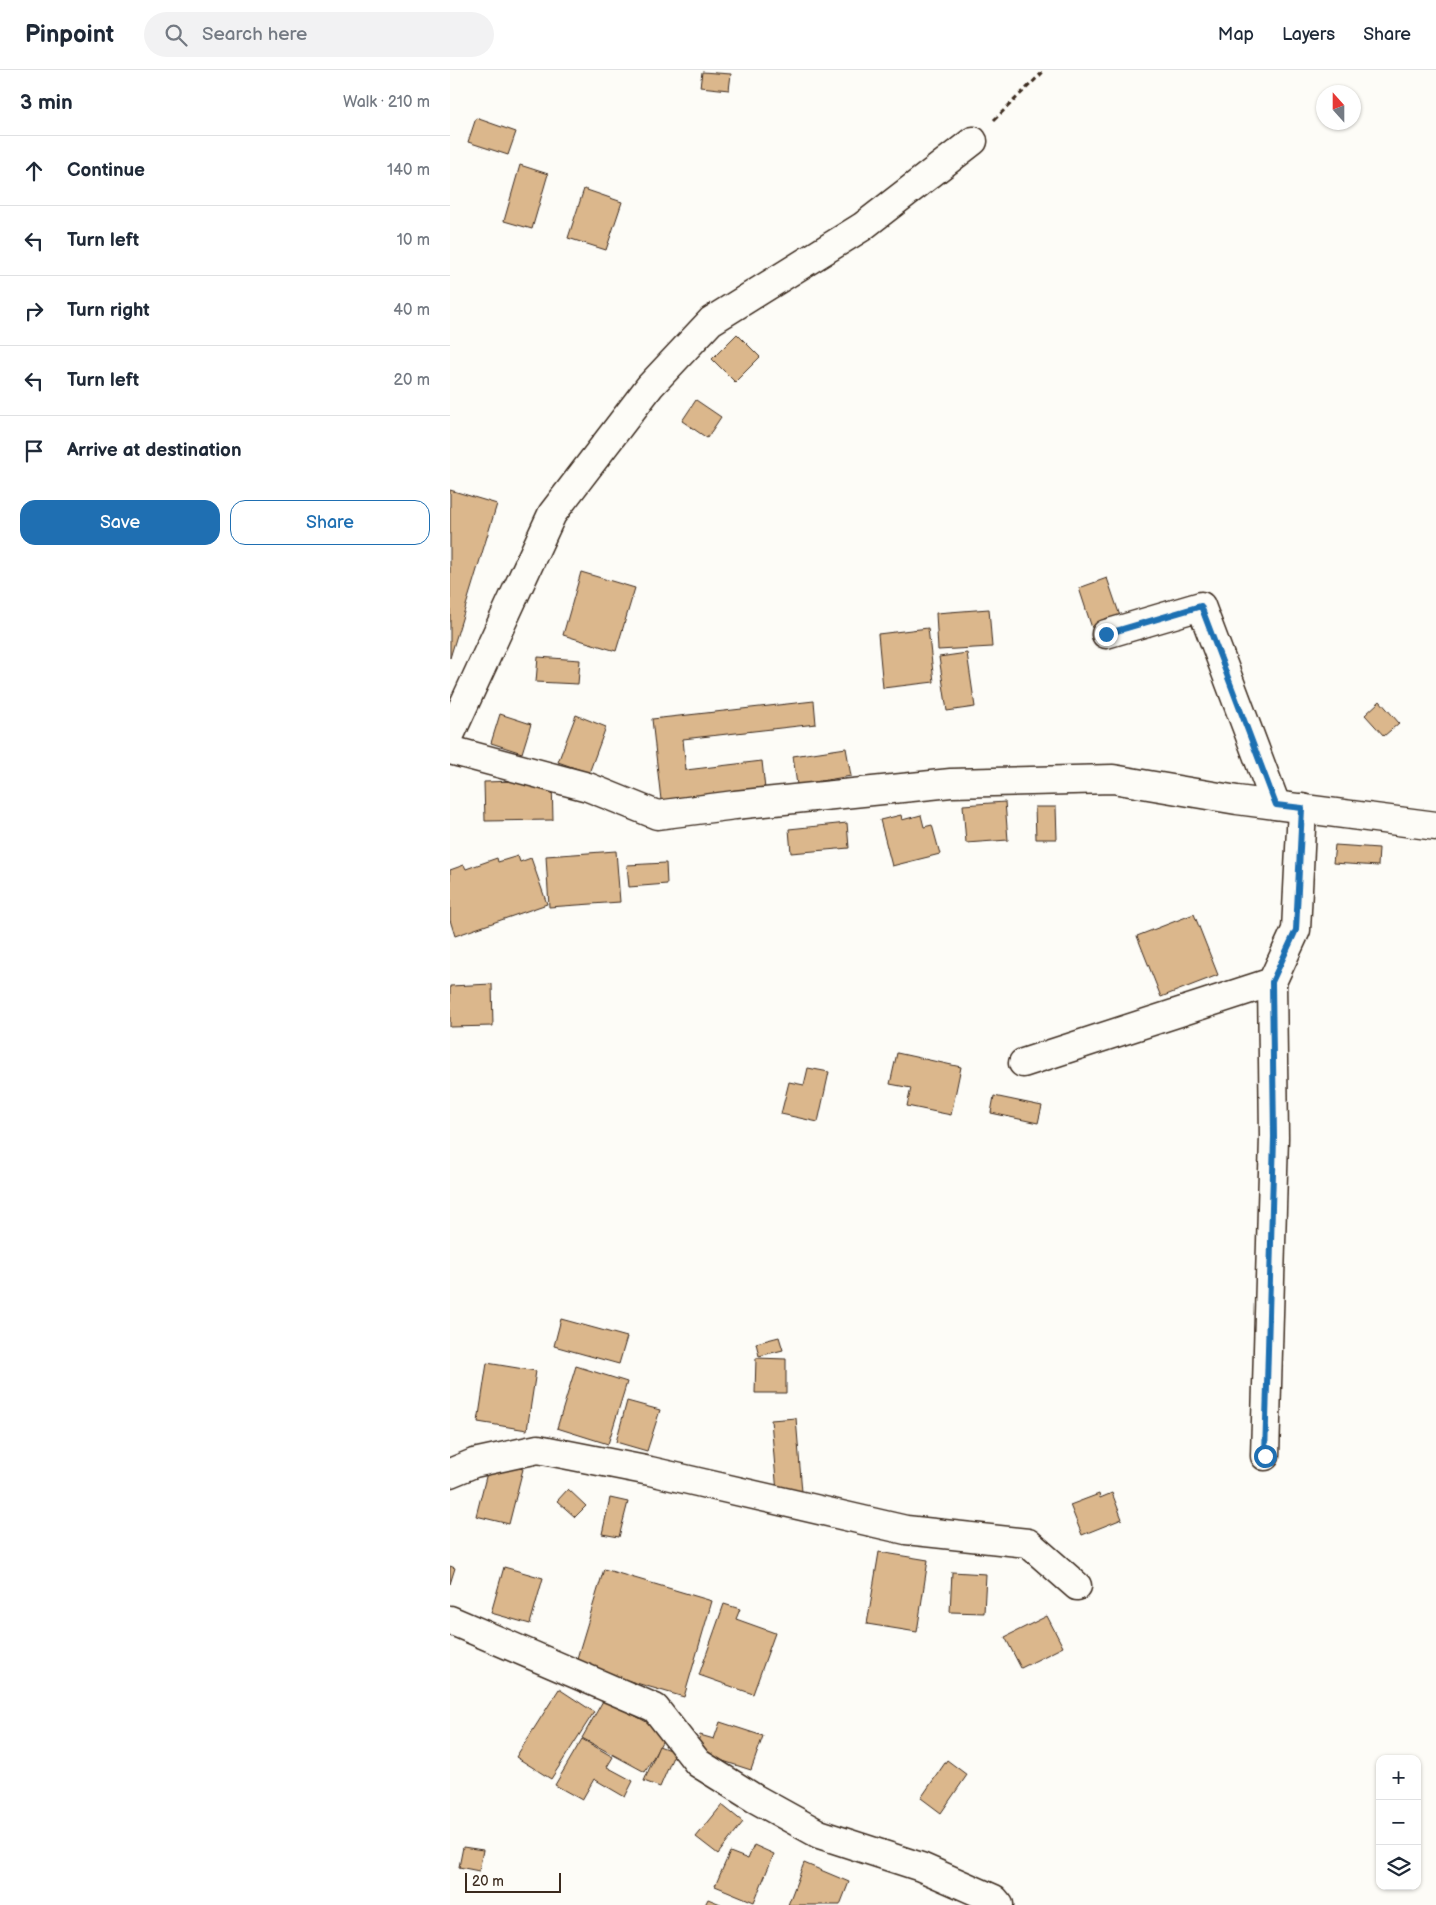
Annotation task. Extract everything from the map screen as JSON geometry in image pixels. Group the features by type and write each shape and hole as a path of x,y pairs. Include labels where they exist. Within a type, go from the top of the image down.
{"street":[{"path":"450,734 552,514 650,386 711,321 862,227 973,141"},
{"path":"1106,634 1201,606 1289,806 1296,930 1272,982 1274,1137 1265,1456"},
{"path":"450,750 588,787 657,815 734,805 951,783 1113,779 1436,826"},
{"path":"1023,1063 1272,982"},
{"path":"450,1474 474,1464 538,1449 650,1471 906,1530 1028,1543 1076,1586"},
{"path":"450,1620 655,1708 698,1763 754,1798 819,1834 921,1867 994,1899 999,1905"}],"path":[{"path":"973,141 1045,70"}],"building":[{"path":"702,72 731,74 729,90 700,87"},
{"path":"476,118 516,132 508,155 468,142"},
{"path":"520,165 548,174 532,229 504,221"},
{"path":"584,189 622,202 606,250 568,238"},
{"path":"737,334 760,357 735,382 712,359"},
{"path":"696,400 721,417 707,438 682,421"},
{"path":"450,490 497,504 450,658"},
{"path":"581,572 635,588 616,651 563,635"},
{"path":"1107,578 1121,619 1092,628 1079,588"},
{"path":"989,609 992,647 938,650 936,613"},
{"path":"928,628 934,682 883,688 878,634"},
{"path":"967,653 975,707 947,711 939,657"},
{"path":"538,657 580,660 578,684 536,682"},
{"path":"814,701 816,724 683,739 686,770 762,761 765,789 661,800 652,719"},
{"path":"1380,701 1399,723 1384,736 1365,715"},
{"path":"500,714 531,724 522,753 491,743"},
{"path":"576,715 606,727 589,773 558,762"},
{"path":"846,748 851,776 797,785 793,756"},
{"path":"552,780 553,820 485,821 484,782"},
{"path":"1005,802 1008,840 966,843 963,805"},
{"path":"1035,807 1056,807 1057,839 1036,839"},
{"path":"901,815 902,820 921,815 924,827 932,825 940,854 892,866 880,820"},
{"path":"847,823 849,848 791,853 789,829"},
{"path":"1335,845 1379,848 1378,866 1333,863"},
{"path":"616,851 620,902 549,907 546,856"},
{"path":"518,856 520,862 531,858 547,904 455,936 450,920 450,870 464,865 466,869 497,858 498,862"},
{"path":"666,863 667,884 629,887 627,865"},
{"path":"1194,914 1218,975 1161,997 1137,936"},
{"path":"492,984 493,1026 450,1027 450,986"},
{"path":"897,1053 961,1067 951,1115 907,1106 911,1088 890,1084"},
{"path":"808,1068 829,1072 818,1122 781,1114 789,1082 804,1085"},
{"path":"994,1096 1042,1106 1038,1123 991,1113"},
{"path":"561,1319 627,1337 619,1364 554,1346"},
{"path":"779,1337 783,1350 759,1356 756,1343"},
{"path":"756,1358 786,1359 786,1393 755,1393"},
{"path":"487,1363 536,1371 527,1430 478,1422"},
{"path":"576,1366 627,1382 608,1444 557,1428"},
{"path":"627,1401 660,1410 647,1451 616,1442"},
{"path":"796,1418 802,1492 777,1493 771,1420"},
{"path":"490,1461 523,1469 509,1524 476,1516"},
{"path":"568,1489 586,1506 575,1517 557,1501"},
{"path":"1112,1493 1122,1519 1082,1535 1070,1505 1099,1494 1100,1498"},
{"path":"610,1498 628,1502 619,1537 602,1534"},
{"path":"879,1552 928,1560 917,1632 867,1624"},
{"path":"450,1566 455,1568 450,1584"},
{"path":"504,1567 543,1578 530,1624 491,1613"},
{"path":"604,1569 712,1601 684,1697 575,1665"},
{"path":"952,1572 986,1574 984,1613 950,1612"},
{"path":"724,1604 740,1609 736,1619 775,1633 753,1694 699,1675"},
{"path":"1047,1616 1063,1647 1021,1668 1005,1637"},
{"path":"559,1689 594,1712 551,1779 516,1757"},
{"path":"604,1699 667,1733 645,1772 582,1738"},
{"path":"720,1722 763,1736 751,1770 695,1752 700,1735 714,1739"},
{"path":"582,1739 613,1757 607,1767 633,1781 625,1797 594,1779 582,1800 555,1785"},
{"path":"659,1746 675,1752 660,1787 644,1781"},
{"path":"947,1760 967,1775 941,1813 921,1798"},
{"path":"722,1805 743,1822 718,1854 696,1837"},
{"path":"754,1845 774,1854 754,1902 715,1886 730,1852 748,1859"},
{"path":"463,1847 483,1850 479,1871 459,1867"},
{"path":"804,1863 849,1882 840,1905 788,1905"},
{"path":"708,1899 723,1905 705,1905"}],"route":[{"path":"1106,634 1201,606 1276,805 1302,808 1296,930 1272,982 1274,1137 1265,1456"}]}
